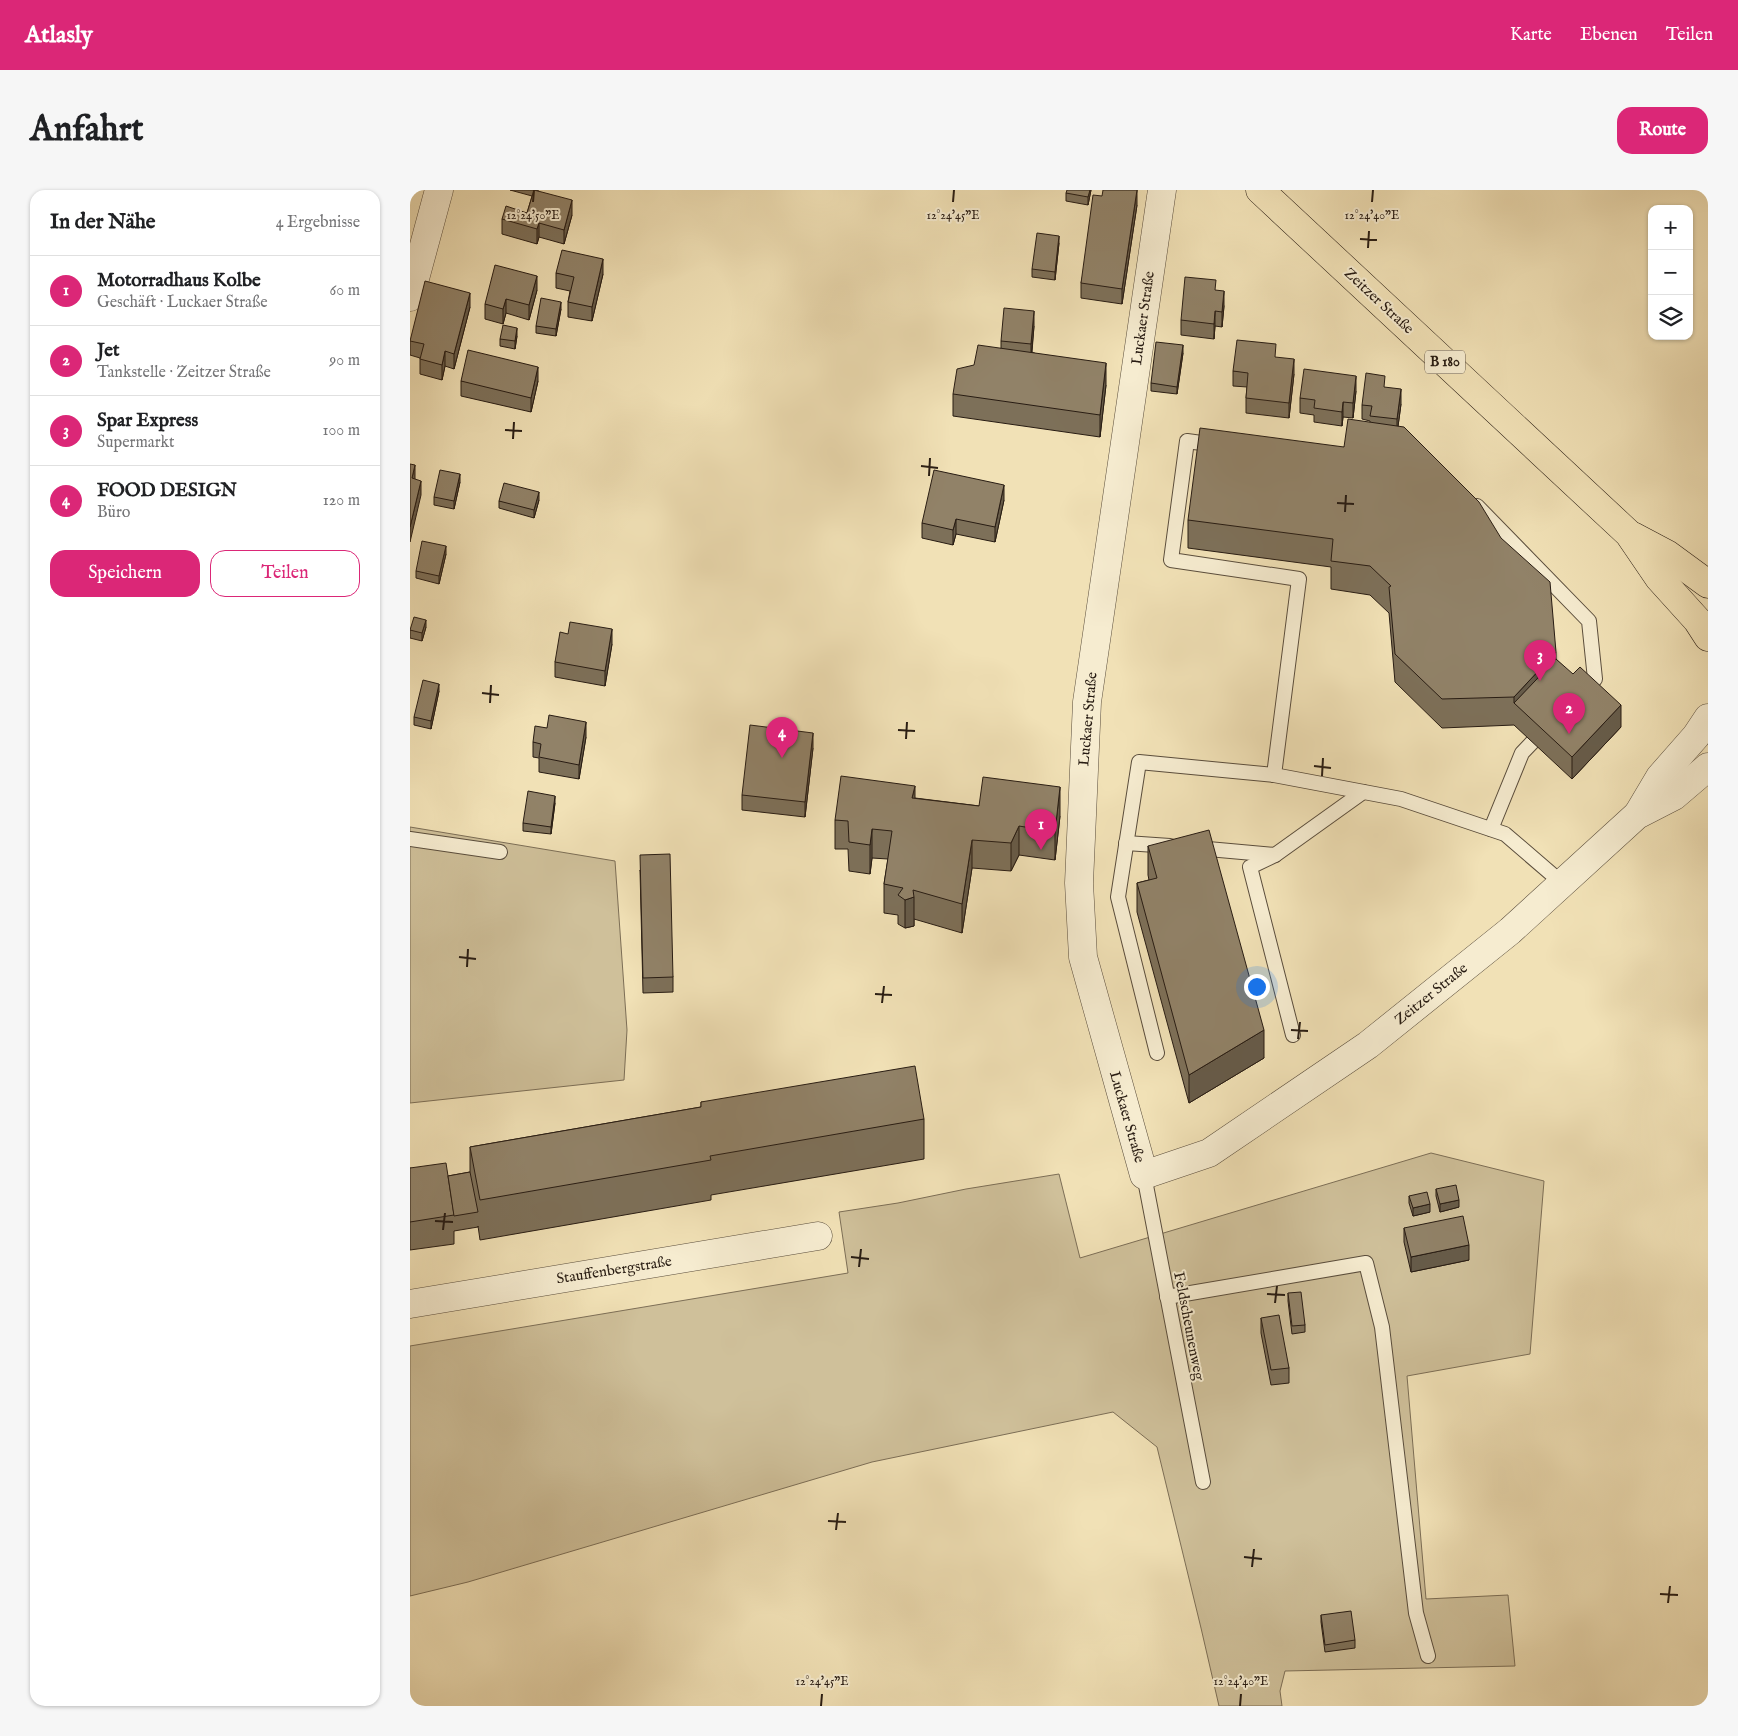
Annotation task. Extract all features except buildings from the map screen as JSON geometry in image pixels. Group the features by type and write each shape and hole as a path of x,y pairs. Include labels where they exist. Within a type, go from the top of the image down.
{"main road":[{"name":"Zeitzer Straße","path":"1260,190 1630,534 1659,578 1697,620 1708,637"},
{"name":"Zeitzer Straße","path":"1630,534 1667,554 1708,584"}],"street":[{"path":"410,297 439,190"},
{"name":"Luckaer Straße","path":"1162,190 1087,702 1078,884 1083,957 1144,1175 1209,1153"},
{"name":"Zeitzer Straße","path":"1637,815 1660,777 1696,736 1708,718"},
{"name":"Zeitzer Straße","path":"1209,1153 1368,1045 1510,931 1637,815 1674,796 1708,767"},
{"name":"Stauffenbergstraße","path":"410,1304 818,1236"}],"lane":[{"path":"1225,446 1187,442 1171,560 1299,579 1274,775"},
{"path":"1468,497 1589,621 1595,678 1570,704"},
{"path":"1491,829 1522,753 1557,717"},
{"path":"1157,1053 1118,897 1139,762 1274,775 1401,799 1505,834 1562,883"},
{"path":"1294,1035 1250,867 1275,855 1363,792"},
{"path":"410,839 500,852"},
{"path":"1126,843 1275,855"},
{"name":"Feldscheunenweg","path":"1144,1175 1203,1482"},
{"path":"1167,1297 1366,1264 1382,1327 1416,1613 1428,1656"}],"shaded area":[{"path":"410,827 615,861 627,1030 624,1080 410,1103"},
{"path":"1431,1153 1544,1181 1530,1354 1407,1376 1426,1599 1508,1595 1515,1666 1285,1671 1280,1691 1282,1706 1219,1706 1157,1447 1113,1412 872,1462 468,1582 410,1596 410,1346 848,1273 839,1212 1059,1174 1080,1258"}],"place":[{"name":"Spar Express","path":"1540,681"},
{"name":"Jet","path":"1569,734"},
{"name":"FOOD DESIGN","path":"782,758"},
{"name":"Motorradhaus Kolbe","path":"1041,850"}]}
